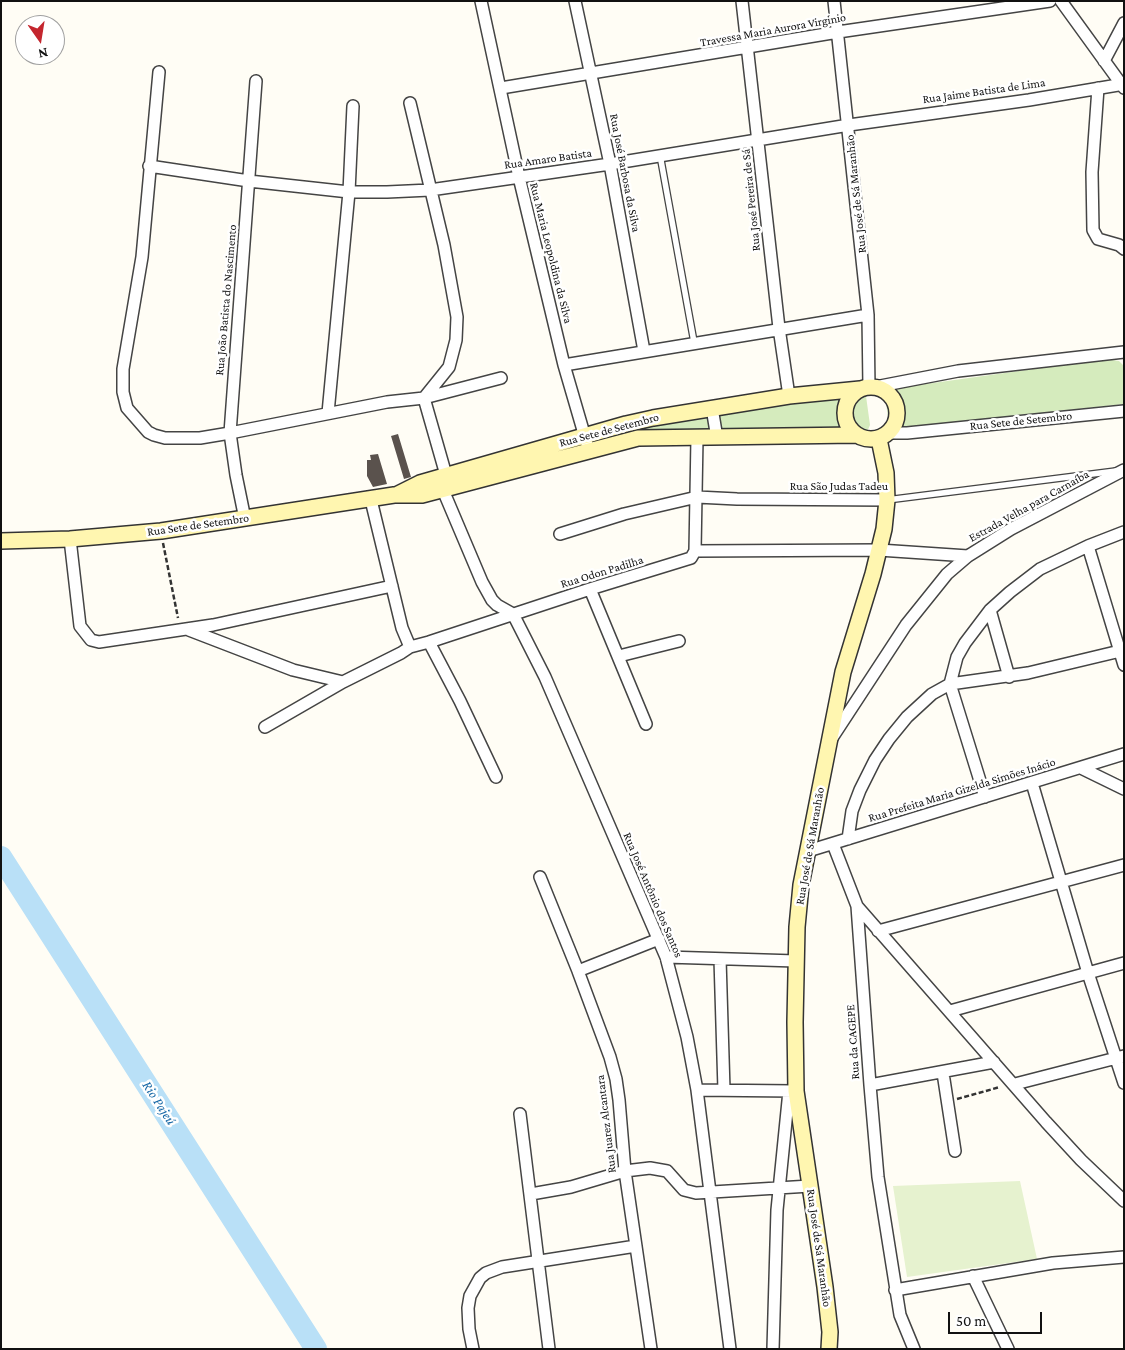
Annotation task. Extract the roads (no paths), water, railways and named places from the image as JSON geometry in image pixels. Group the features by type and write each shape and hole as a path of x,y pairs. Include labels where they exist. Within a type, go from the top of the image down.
{"street":[{"name":"Rua Maria Leopoldina da Silva","path":"481,1 519,177 564,364 586,443"},
{"name":"Rua José Barbosa da Silva","path":"574,1 610,164 644,351"},
{"name":"Rua José Pereira de Sá","path":"742,1 779,328 789,396"},
{"name":"Rua José de Sá Maranhão","path":"834,1 849,125 868,315 868,388"},
{"name":"Travessa Maria Aurora Virginio","path":"501,88 838,32 1050,1"},
{"path":"1061,1 1123,85"},
{"path":"1104,61 1124,23"},
{"path":"158,72 142,257 123,369 123,392 127,408 141,426 154,436 165,438 230,433 387,402 424,398 501,378"},
{"name":"Rua João Batista do Nascimento","path":"245,519 230,433 256,82"},
{"name":"Rua Jaime Batista de Lima","path":"849,125 1123,85"},
{"path":"1098,88 1092,172 1093,230 1098,239 1119,245 1124,249"},
{"path":"410,103 444,245 457,316 456,340 450,367 424,398"},
{"path":"328,413 349,192 353,106"},
{"name":"Rua Amaro Batista","path":"150,166 249,181 349,192 430,190 610,164 849,125"},
{"path":"564,364 868,315"},
{"path":"868,388 886,391 894,400 898,411 896,423 884,436 867,440 856,435 848,426 844,415 846,404 853,394 868,388 958,372 1124,352"},
{"name":"Rua Sete de Setembro","path":"1,541 70,539 161,531 394,495 422,495 443,490 586,443 626,424 789,396 868,388"},
{"path":"424,398 446,475"},
{"path":"712,408 717,438"},
{"name":"Rua Sete de Setembro","path":"884,436 1124,411"},
{"path":"626,424 630,440"},
{"name":"Rua Sete de Setembro","path":"394,495 420,483 446,475 586,443 638,438 856,435"},
{"name":"Rua José de Sá Maranhão","path":"829,1349 830,1332 825,1287 793,1091 796,961 801,885 843,672 884,530 887,500 884,436"},
{"path":"697,438 695,551 879,550 968,556"},
{"name":"Estrada Velha para Carnaíba","path":"829,742 906,626 947,574 968,556 1011,529 1122,470"},
{"name":"Rua José Antônio dos Santos","path":"443,490 482,582 492,600 513,614 545,677 666,957 687,1037 697,1090 730,1349"},
{"name":"Rua São Judas Tadeu","path":"560,534 624,514 697,497 887,500"},
{"path":"371,500 402,628 410,647"},
{"path":"986,797 950,684 957,657 990,610 1040,569 1088,546 1124,532"},
{"path":"70,539 80,626 91,640 99,642 184,630 392,586"},
{"path":"1088,546 1122,650 1124,666"},
{"name":"Rua Odon Padilha","path":"265,727 343,682 410,647 691,558 695,551"},
{"path":"590,589 646,724"},
{"path":"990,610 1008,677"},
{"path":"184,630 293,670 343,682"},
{"path":"619,656 680,641"},
{"path":"429,642 460,701 496,778"},
{"path":"848,839 852,811 875,760 889,739 919,705 932,694 950,684 1008,677 1122,650"},
{"name":"Rua Prefeita Maria Gizelda Simões Inácio","path":"808,851 1124,754"},
{"path":"1081,768 1124,789"},
{"path":"1032,783 1088,974 1120,1057 1124,1083"},
{"path":"833,844 857,906 1081,1160 1124,1201"},
{"path":"878,931 1124,865"},
{"name":"Rua Juarez Alcantara","path":"540,877 578,971 610,1057 616,1079 625,1171 651,1349"},
{"name":"Rua da CAGEPE","path":"857,906 878,1177 900,1315 914,1349"},
{"path":"578,971 659,940"},
{"path":"666,957 796,961"},
{"path":"720,959 724,1090"},
{"path":"950,1011 1124,963"},
{"path":"1015,1084 1120,1057"},
{"path":"870,1085 943,1073 994,1062"},
{"path":"943,1073 955,1150"},
{"path":"697,1090 793,1091 779,1187 773,1349"},
{"path":"520,1114 549,1349"},
{"path":"531,1194 571,1187 625,1171 650,1168 662,1169 670,1174 678,1184 689,1192 696,1194 810,1186"},
{"path":"473,1349 469,1329 468,1308 470,1296 480,1278 492,1269 636,1246"},
{"path":"895,1290 1053,1263 1124,1257"},
{"path":"973,1276 1008,1349"}],"lane":[{"path":"660,155 694,342"},
{"name":"Rua São Judas Tadeu","path":"887,500 1122,470"}],"waterway":[{"name":"Rio Pajeú","path":"1,857 316,1349"}]}
